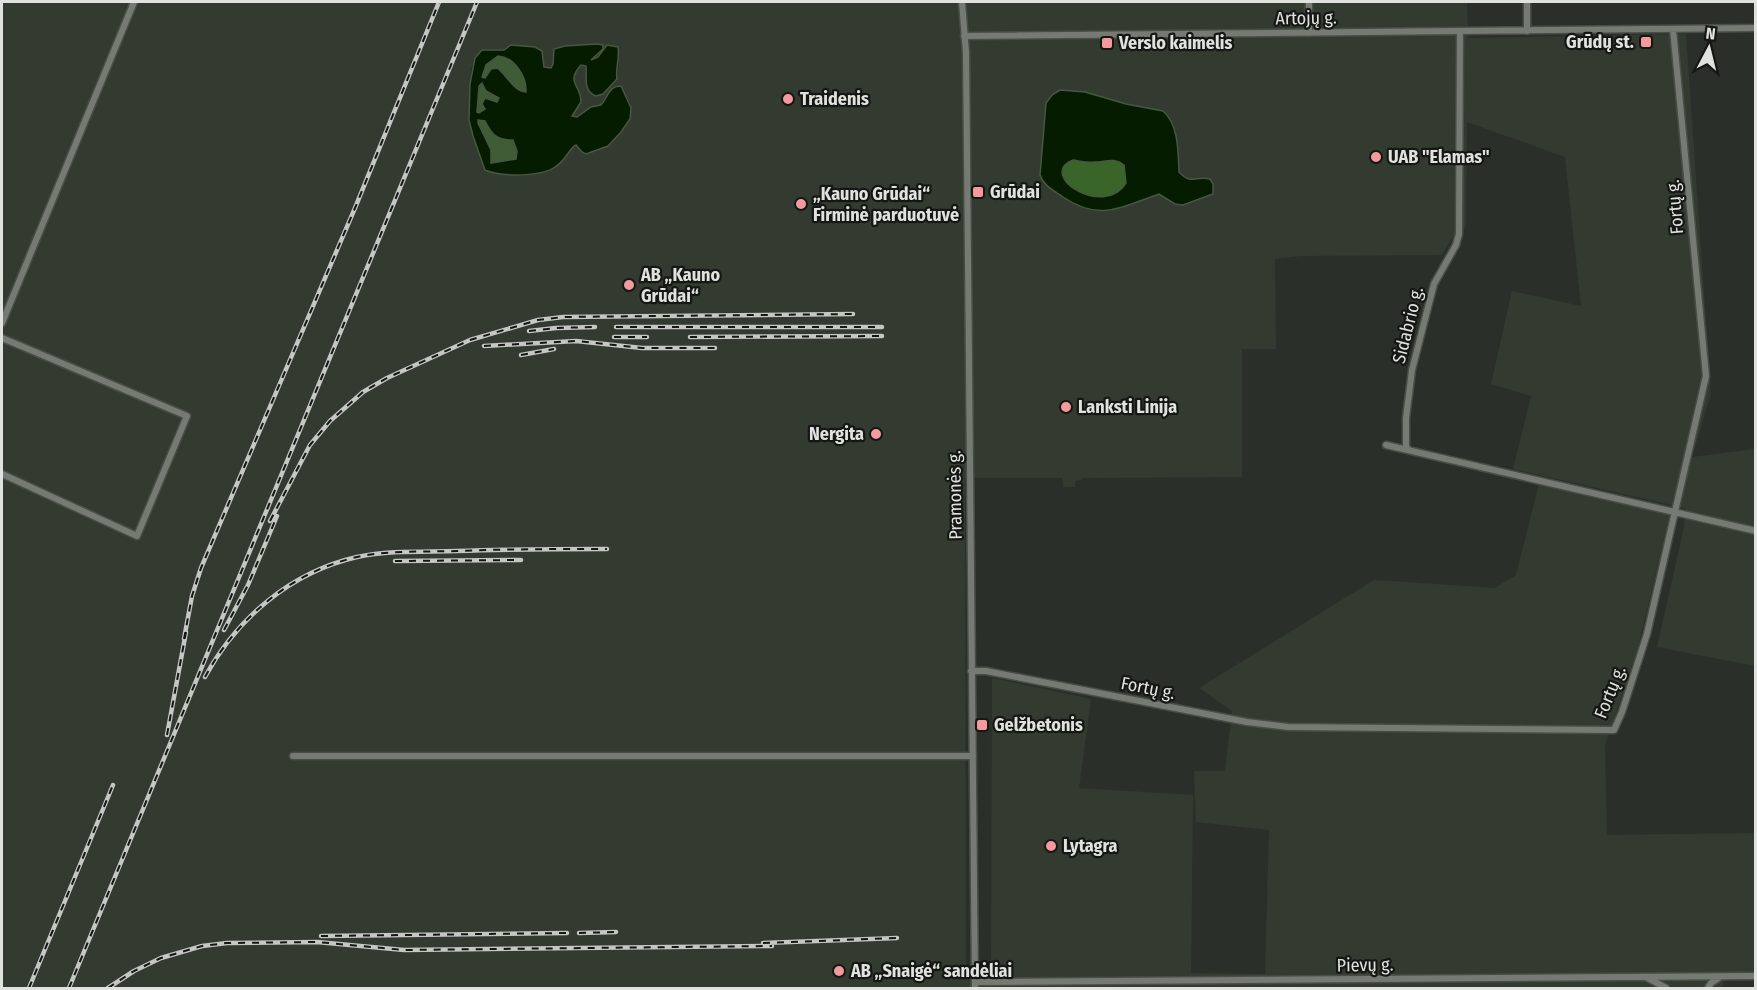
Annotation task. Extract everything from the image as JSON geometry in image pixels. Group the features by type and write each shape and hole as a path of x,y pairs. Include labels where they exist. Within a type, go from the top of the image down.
{"street":[{"path":"2,323 134,2"},
{"name":"Pramonės g.","path":"962,2 975,985"},
{"path":"1309,2 1309,33"},
{"path":"1527,2 1527,31"},
{"name":"Artojų g.","path":"964,36 1755,28"},
{"name":"Fortų g.","path":"971,670 987,671 1246,722 1288,727 1614,730 1647,634 1706,376 1673,29"},
{"name":"Sidabrio g.","path":"1409,450 1406,447 1406,418 1412,370 1434,284 1456,245 1459,234 1460,31"},
{"path":"2,338 187,416 137,536 2,474"},
{"path":"1386,445 1755,531"},
{"path":"293,756 973,756"},
{"path":"1708,988 1720,976"},
{"name":"Pievų g.","path":"975,985 1755,976"},
{"path":"1645,977 1666,988"}],"shaded area":[{"path":"2,2 1467,2 1468,38 1686,34 1711,393 1692,457 1755,449 1755,666 1657,647 1684,527 1685,508 1513,469 1531,396 1491,384 1512,291 1581,306 1565,157 1467,122 1466,227 1451,239 1442,255 1301,256 1275,259 1276,349 1242,349 1242,477 1082,478 1075,481 1075,487 1063,487 1063,478 965,478 966,971 991,971 992,678 1091,699 1079,788 1193,795 1191,973 1265,974 1269,830 1196,822 1194,771 1225,771 1232,711 1199,688 1374,580 1495,588 1516,575 1539,484 1670,514 1637,651 1605,745 1607,835 1755,833 1755,979 1724,980 1722,988 2,988","holes":["511,45 539,49 543,54 544,67 549,69 553,67 552,57 572,46 601,45 602,50 591,58 592,60 602,52 606,46 615,46 619,49 617,81 603,94 585,65 581,65 574,73 574,83 581,95 581,102 572,115 577,117 601,105 608,93 621,87 631,104 628,123 608,146 594,151 579,149 576,145 567,155 525,174 503,174 485,170 469,120 471,68 486,49 504,50"]},
{"path":"511,45 535,47 542,51 544,67 551,68 554,49 565,46 603,45 603,49 591,60 598,57 607,45 618,47 617,79 603,94 596,96 589,91 586,84 586,66 581,65 576,71 574,80 581,102 572,116 577,117 591,107 601,105 613,88 621,86 631,108 630,119 608,146 586,154 576,145 561,163 540,173 501,174 485,170 469,120 470,84 475,58 482,50 504,50","holes":["498,56 504,57 518,68 522,74 526,92 517,89 497,68 491,69 485,78 482,77 486,65","482,83 486,91 499,98 497,102 485,98 482,104 485,109 479,113 477,112 479,86","478,120 485,121 496,136 513,140 517,151 516,159 491,163 491,150"]},
{"path":"498,56 509,60 518,68 526,86 526,92 517,89 497,68 489,71 485,78 482,77 486,65"},
{"path":"482,83 486,91 499,97 497,102 482,104 485,109 479,113 477,112 478,97"},
{"path":"1060,90 1085,92 1126,104 1163,111 1175,131 1179,172 1191,179 1210,179 1213,184 1213,194 1183,205 1175,204 1159,194 1111,210 1088,209 1076,205 1046,185 1040,175 1046,103","holes":["1073,160 1120,163 1124,165 1126,183 1116,193 1103,197 1077,191 1063,175 1064,167"]},
{"path":"478,120 485,121 495,136 513,140 517,159 491,163 491,150"}],"green space":[{"path":"1073,160 1120,163 1124,165 1126,183 1116,193 1103,197 1077,191 1067,183 1062,175 1063,167"}],"railway":[{"path":"184,639 192,596 201,568 355,208 439,2"},
{"path":"69,988 477,2"},
{"path":"270,521 310,445 330,421 363,392 387,378 470,340 538,320 563,317 853,314"},
{"path":"529,331 595,327"},
{"path":"616,327 882,327"},
{"path":"690,337 882,336"},
{"path":"614,337 647,337"},
{"path":"484,346 576,341 642,348 715,348"},
{"path":"521,355 554,349"},
{"path":"224,630 248,585 277,516"},
{"path":"205,677 233,635 268,600 288,586 333,564 357,557 394,552 607,549"},
{"path":"395,561 521,560"},
{"path":"167,735 186,632"},
{"path":"29,988 113,785"},
{"path":"579,933 616,932"},
{"path":"321,936 567,933"},
{"path":"763,943 897,938"},
{"path":"108,988 134,971 161,958 202,946 227,943 317,942 404,950 772,946"}],"place":[{"name":"Grūdų st.","path":"1646,42"},
{"name":"Verslo kaimelis","path":"1107,43"},
{"name":"Traidenis","path":"788,99"},
{"name":"UAB \"Elamas\"","path":"1376,157"},
{"name":"Grūdai","path":"978,192"},
{"name":"„Kauno Grūdai“ Firminė parduotuvė","path":"801,204"},
{"name":"AB „Kauno Grūdai“","path":"629,285"},
{"name":"Lanksti Linija","path":"1066,407"},
{"name":"Nergita","path":"876,434"},
{"name":"Gelžbetonis","path":"982,725"},
{"name":"Lytagra","path":"1051,846"},
{"name":"AB „Snaigė“ sandėliai","path":"839,971"}]}
